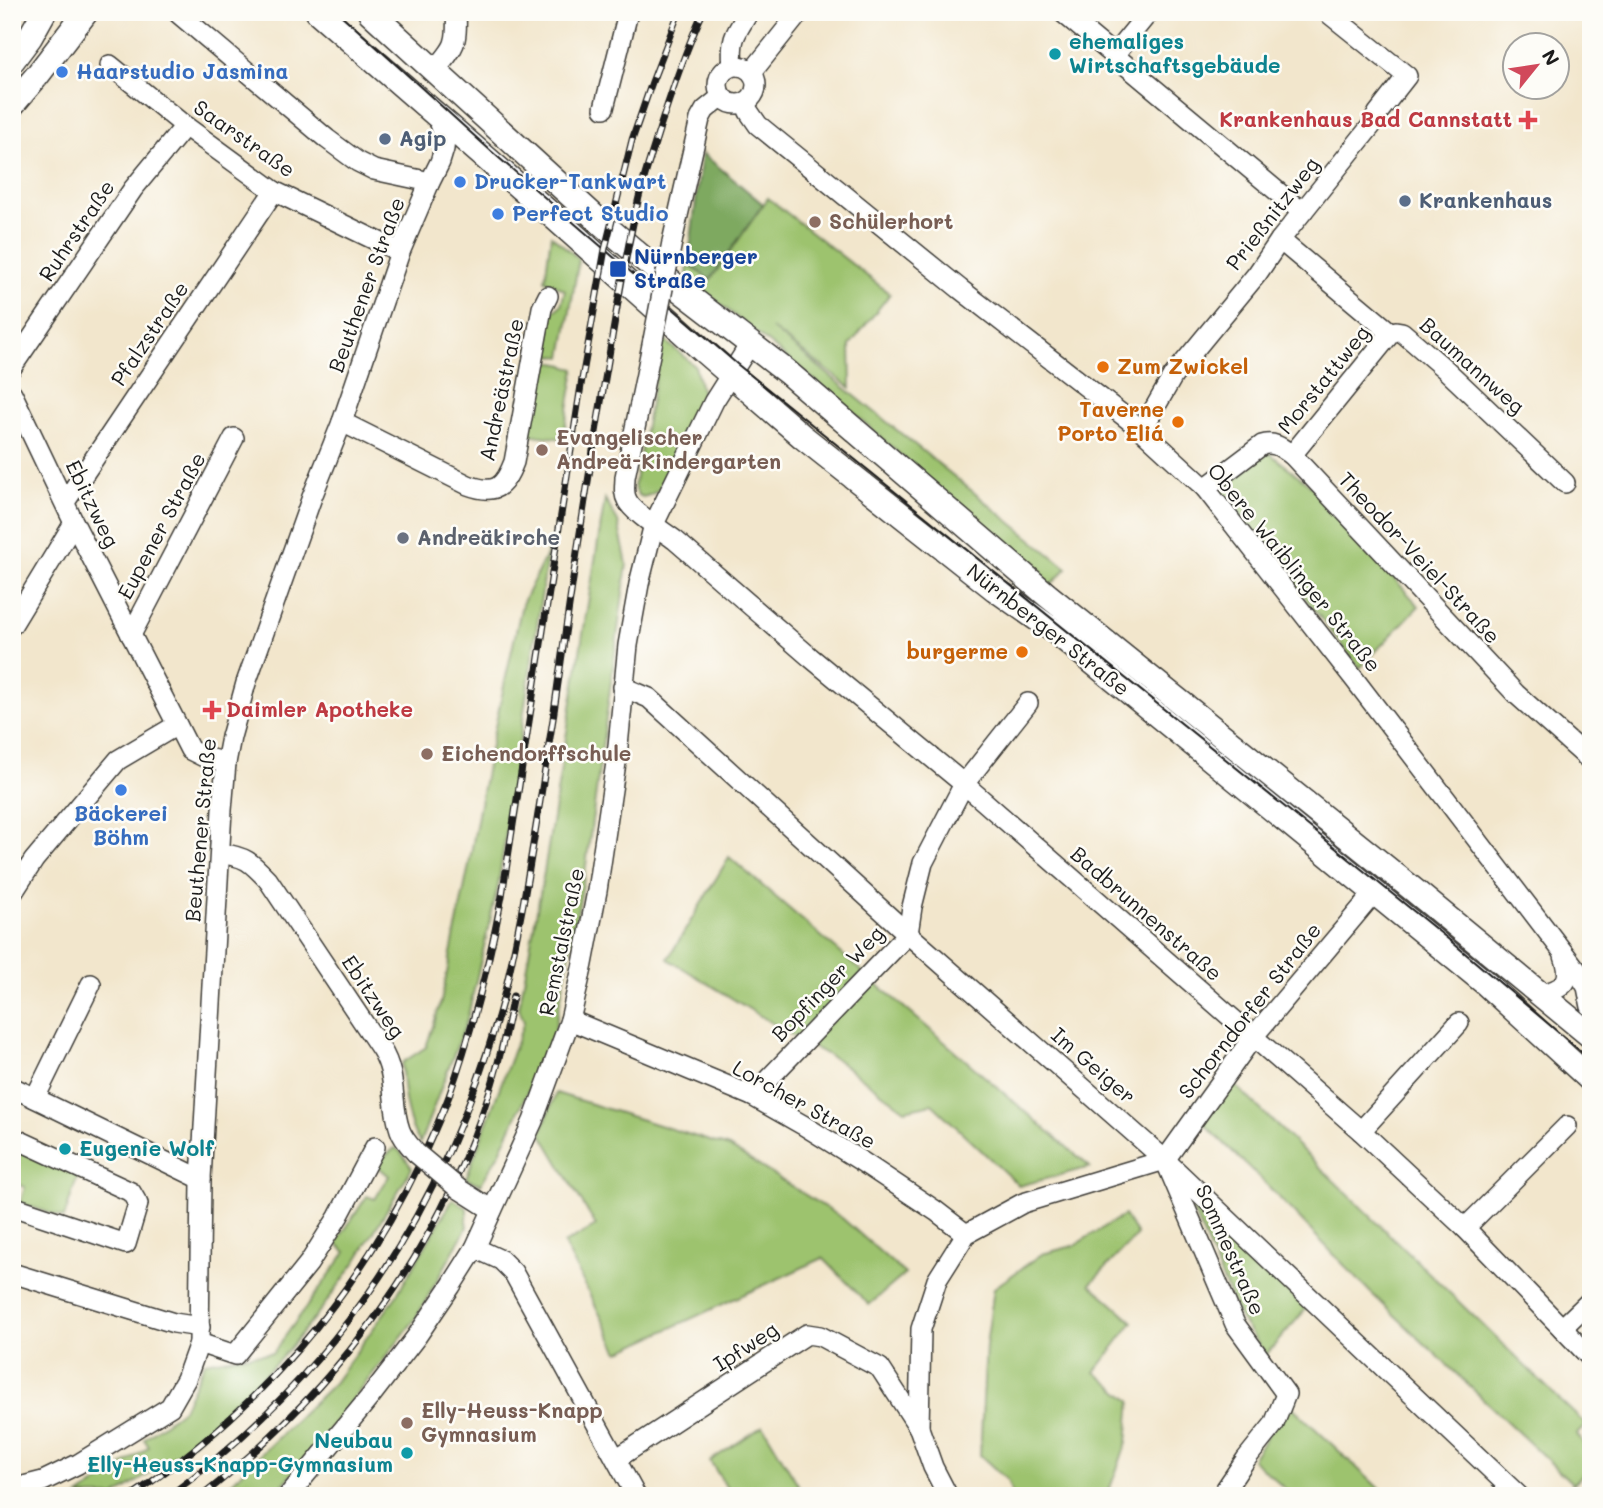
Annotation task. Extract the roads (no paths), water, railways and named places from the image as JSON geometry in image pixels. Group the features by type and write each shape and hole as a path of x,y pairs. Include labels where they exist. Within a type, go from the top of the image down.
{"main road":[{"path":"12,32 28,12"},
{"path":"12,61 44,12"},
{"path":"12,83 66,12"},
{"path":"12,105 86,12"},
{"name":"Nürnberger Straße","path":"318,12 803,438 995,589 1056,632 1484,982 1591,1080"},
{"name":"Nürnberger Straße","path":"370,12 494,127 679,289 829,407 1047,595 1591,1036"}],"street":[{"path":"435,70 456,42 456,12"},
{"path":"604,108 628,13 626,12"},
{"path":"733,66 732,42 750,12"},
{"path":"752,72 800,12"},
{"path":"1062,12 1303,211"},
{"path":"1114,55 1149,12"},
{"name":"Prießnitzweg","path":"1142,430 1173,376 1256,274 1407,76 1327,12"},
{"path":"179,14 358,162 374,170 429,184"},
{"name":"Saarstraße","path":"110,65 185,126 274,191 400,252"},
{"path":"739,65 752,72 756,82 753,97 745,103 734,104 721,97 717,88 719,77 724,70 739,65"},
{"name":"Badbrunnenstraße","path":"721,97 705,110 694,141 631,444 625,477 624,492 627,501 635,512 654,524 964,784 1360,1131 1465,1228 1591,1358"},
{"name":"Obere Waiblinger Straße","path":"745,103 758,124 960,289 1142,430 1205,488 1576,969 1587,987 1591,1007"},
{"name":"Beuthener Straße","path":"12,1489 43,1481 78,1464 170,1407 186,1379 199,1335 201,1179 219,853 226,763 231,737 246,683 342,422 400,252 440,162 444,140 438,117"},
{"name":"Ruhrstraße","path":"12,367 133,189 185,126"},
{"path":"440,162 464,152 478,152"},
{"name":"Pfalzstraße","path":"65,502 274,191"},
{"name":"Baumannweg","path":"1280,240 1391,333 1402,332 1441,365 1565,483"},
{"name":"Andreästraße","path":"342,422 468,485 481,490 494,489 501,485 514,462 542,308 548,296"},
{"name":"Morstattweg","path":"1292,455 1391,333"},
{"name":"Remstalstraße","path":"288,1496 370,1397 451,1286 475,1248 533,1121 570,1020 597,891 617,756 628,645 654,524 714,401 750,344"},
{"name":"Ebitzweg","path":"12,393 74,523 190,750 204,758 226,763"},
{"name":"Eupener Straße","path":"131,635 234,438"},
{"path":"1205,488 1266,444 1280,446 1292,455"},
{"name":"Theodor-Veiel-Straße","path":"1292,455 1516,694 1591,761"},
{"path":"12,625 74,523"},
{"name":"Im Geiger","path":"623,687 649,698 908,934 1165,1160 1519,1496"},
{"path":"908,934 923,863 964,784 1028,704"},
{"path":"12,894 34,860 118,760 177,725"},
{"name":"Ebitzweg","path":"219,853 251,862 268,880 381,1049 391,1070 400,1131 416,1153 459,1189 492,1210"},
{"name":"Schorndorfer Straße","path":"1165,1160 1252,1037 1374,893"},
{"name":"Bopfinger Weg","path":"752,1096 908,934"},
{"path":"1540,994 1557,990 1567,979 1568,967 1562,952"},
{"path":"35,1098 91,984"},
{"name":"Lorcher Straße","path":"570,1020 752,1096 861,1161 936,1210 966,1234"},
{"path":"1360,1131 1459,1023"},
{"path":"12,1087 201,1179"},
{"path":"1465,1228 1567,1126"},
{"path":"12,1137 131,1192 138,1204 125,1244 12,1206"},
{"path":"12,1273 174,1324 235,1355 309,1263 338,1217 375,1147"},
{"path":"948,1496 933,1467 919,1428 921,1329 937,1280 966,1234 1023,1203 1165,1160"},
{"name":"Sommestraße","path":"1165,1160 1235,1324 1286,1394 1274,1424 1221,1496"},
{"path":"475,1248 501,1260 513,1272 636,1496"},
{"path":"1562,1328 1591,1300"},
{"name":"Ipfweg","path":"616,1459 807,1334 820,1336 880,1368 919,1428"}],"tram line":[{"path":"12,18 16,12"},
{"path":"338,12 491,151 737,364 1453,943 1591,1060"}],"railway":[{"path":"131,1496 177,1463 261,1389 335,1304 396,1209 422,1159 449,1096 479,997 502,896 582,379 605,249 632,140 679,12"},
{"path":"169,1496 230,1447 286,1394 336,1337 379,1277 418,1213 451,1146 480,1074 503,999 523,904 592,459 629,241 641,188 660,127 685,54 703,12"},
{"path":"202,1496 252,1454 298,1409 340,1362 379,1312 413,1260 444,1204 470,1146 492,1084 513,996"}],"place":[{"name":"ehemaliges Wirtschaftsgebäude","path":"1055,54"},
{"name":"Haarstudio Jasmina","path":"62,72"},
{"name":"Krankenhaus Bad Cannstatt","path":"1528,120"},
{"name":"Agip","path":"385,139"},
{"name":"Drucker-Tankwart","path":"460,182"},
{"name":"Krankenhaus","path":"1405,201"},
{"name":"Perfect Studio","path":"498,214"},
{"name":"Schülerhort","path":"815,222"},
{"name":"Nürnberger Straße","path":"618,269"},
{"name":"Zum Zwickel","path":"1103,367"},
{"name":"Taverne Porto Eliá","path":"1178,422"},
{"name":"Evangelischer Andreä-Kindergarten","path":"542,450"},
{"name":"Andreäkirche","path":"403,538"},
{"name":"burgerme","path":"1022,652"},
{"name":"Daimler Apotheke","path":"212,710"},
{"name":"Eichendorffschule","path":"427,754"},
{"name":"Bäckerei Böhm","path":"121,790"},
{"name":"Eugenie Wolf","path":"65,1149"},
{"name":"Elly-Heuss-Knapp Gymnasium","path":"407,1423"},
{"name":"Neubau Elly-Heuss-Knapp-Gymnasium","path":"407,1453"}]}
